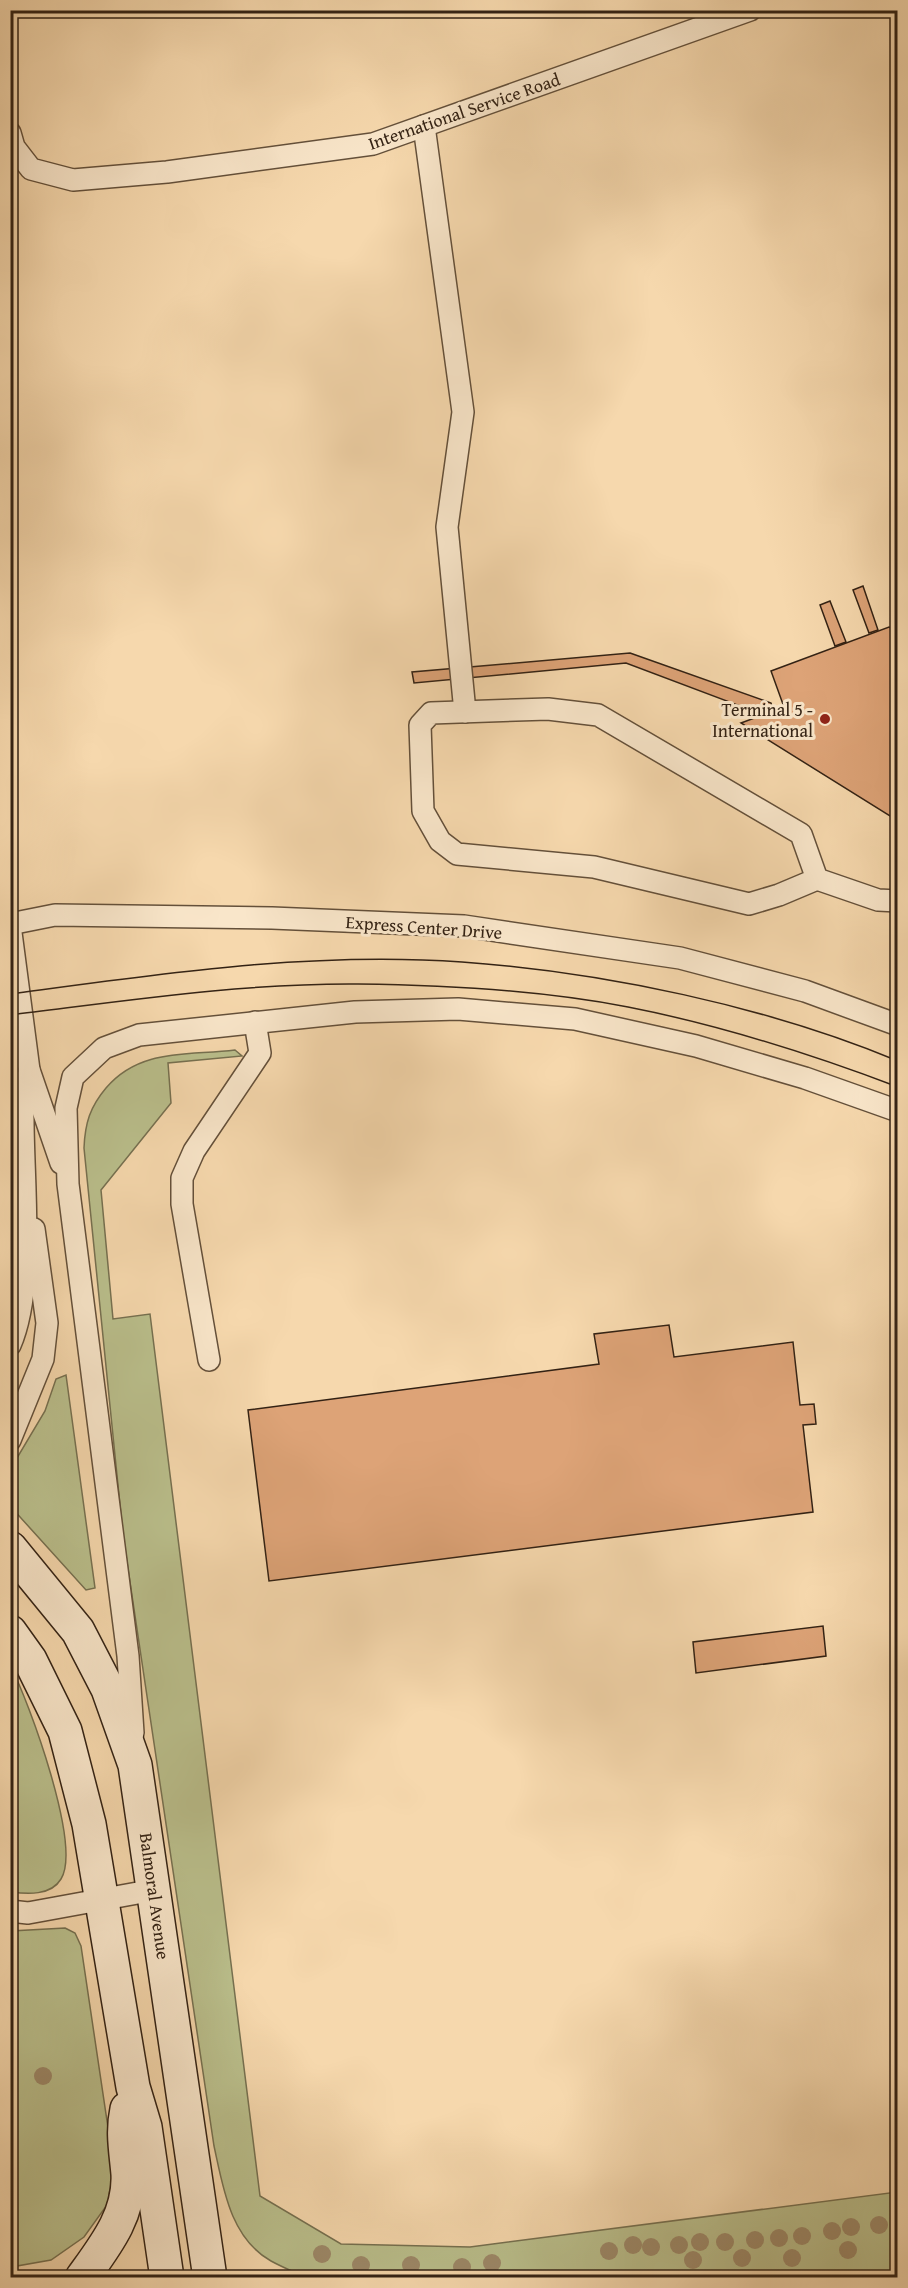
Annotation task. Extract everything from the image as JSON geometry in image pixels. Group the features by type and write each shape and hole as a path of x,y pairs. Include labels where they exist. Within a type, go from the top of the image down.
{"street":[{"name":"Balmoral Avenue","path":"10,1548 78,1631 108,1689 135,1765 210,2277"},
{"path":"10,1632 30,1660 65,1731 89,1824 133,2087 145,2127 167,2277"},
{"path":"82,2277 112,2236 124,2210 128,2176 123,2128 133,2087"}],"lane":[{"name":"International Service Road","path":"10,133 14,147 32,169 73,180 167,172 373,144 750,10"},
{"path":"424,126 463,412 447,527 465,712"},
{"path":"817,879 801,834 598,714 548,709 431,713 420,725 423,811 440,841 457,855 594,867 749,904 817,879 878,900 897,901"},
{"name":"Express Center Drive","path":"10,924 55,915 272,918 465,926 680,958 805,991 897,1025"},
{"path":"10,924 29,1070 68,1184"},
{"path":"135,1765 128,1656 68,1184 66,1108 73,1077 104,1048 139,1035 255,1022 355,1012 458,1009 575,1019 696,1046 805,1078 897,1111"},
{"path":"209,1360 182,1204 182,1178 194,1151 260,1053 255,1022"},
{"path":"10,1440 43,1359 47,1323 26,1178 22,1118 29,1070"},
{"path":"10,1345 22,1298 26,1178"},
{"path":"10,1911 28,1913 154,1890"}],"green space":[{"path":"235,1050 242,1056 168,1063 171,1103 101,1190 113,1319 150,1314 260,2196 341,2244 470,2247 897,2192 897,2277 305,2277 271,2261 257,2251 237,2225 225,2194 214,2146 123,1535 84,1148 87,1123 92,1109 106,1088 119,1075 134,1066 165,1056"},
{"path":"66,1375 95,1588 86,1590 11,1507 11,1468 45,1411 56,1379"},
{"path":"11,1667 29,1710 51,1774 65,1837 66,1862 61,1879 57,1885 38,1893 11,1892"},
{"path":"65,1928 75,1933 81,1946 114,2168 107,2205 84,2237 51,2260 11,2267 11,1931"}],"building":[{"path":"863,586 878,630 869,633 853,590"},
{"path":"830,601 846,642 835,646 820,605"},
{"name":"Terminal 5 - International","path":"889,627 898,631 898,813 890,816 741,723 784,707 771,671"},
{"path":"630,653 771,703 774,711 764,715 626,663 414,683 412,672"},
{"path":"669,1325 674,1357 793,1342 800,1405 814,1404 816,1424 803,1425 813,1512 269,1581 248,1410 599,1364 594,1334"},
{"path":"823,1626 826,1656 696,1673 693,1642"}],"tram line":[{"path":"10,994 235,966 405,959 462,962 571,974 683,995 794,1024 898,1061"},
{"path":"10,1015 271,986 358,984 494,990 595,1001 697,1022 799,1052 898,1087"}],"place":[{"name":"Terminal 5 - International","path":"825,719"}]}
